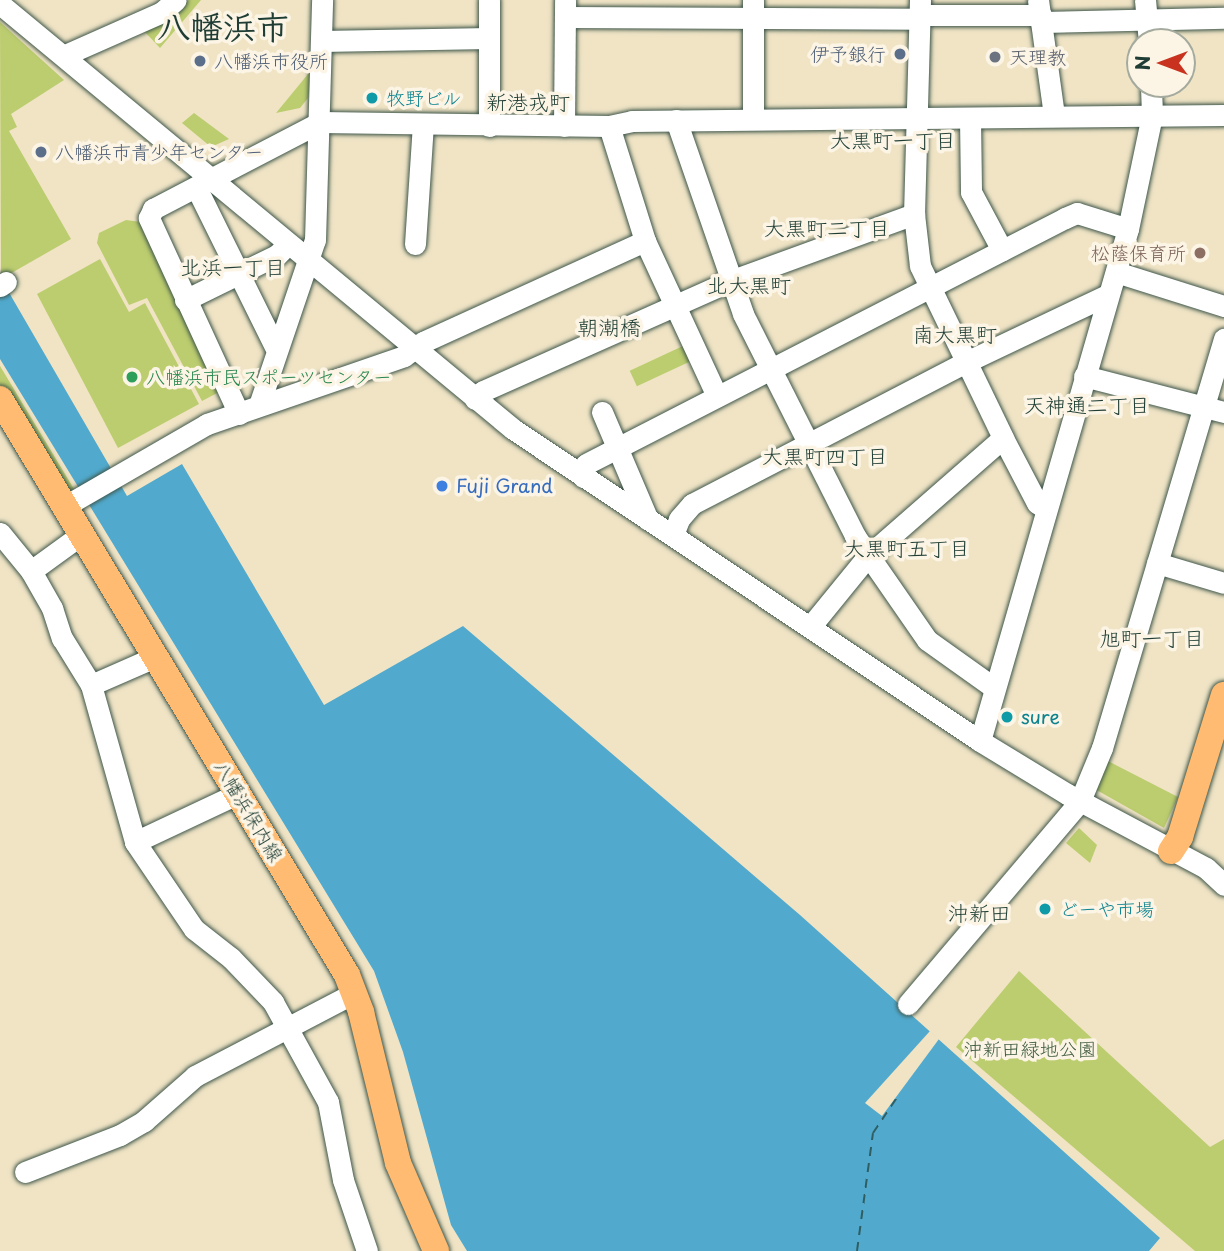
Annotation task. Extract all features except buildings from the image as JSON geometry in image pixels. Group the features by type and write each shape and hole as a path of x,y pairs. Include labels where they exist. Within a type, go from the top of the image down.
{"main road":[{"name":"八幡浜保内線","path":"0,399 72,501 82,534 239,793 354,993 398,1163 436,1251"},
{"path":"1171,851 1180,837 1223,704"}],"street":[{"path":"65,55 162,12 176,0"},
{"path":"249,410 315,240 322,0"},
{"path":"489,0 489,126"},
{"path":"0,4 65,55 203,183 288,244 475,399 583,477 980,741 1080,800 1206,868 1224,885"},
{"path":"564,126 565,9 1040,12 1146,9 1224,18"},
{"path":"753,9 753,119"},
{"path":"1146,9 1148,28"},
{"path":"920,11 914,214 927,287 1037,503 1045,508"},
{"path":"1040,12 1054,116"},
{"path":"321,41 489,38"},
{"path":"980,741 993,687 1128,229 1152,115 1151,98"},
{"path":"249,410 184,300 149,218 153,209 320,122 609,126 676,120 1224,115"},
{"path":"970,118 971,192 1002,250"},
{"path":"676,120 730,281 771,368 868,556 927,640 993,687"},
{"path":"415,244 423,125"},
{"path":"609,126 645,241 717,396"},
{"path":"203,183 240,273 275,347"},
{"path":"583,477 586,464 927,287 1077,213 1128,229"},
{"path":"475,399 483,391 730,281 914,214"},
{"path":"72,501 175,440 414,350 423,342 645,241"},
{"path":"184,300 276,256 288,244"},
{"path":"1116,271 1224,306"},
{"path":"673,536 678,519 692,504 964,363 1107,295"},
{"path":"908,1004 1080,800 1102,748 1157,563 1215,409 1224,339"},
{"path":"1084,376 1215,409"},
{"path":"602,412 648,520"},
{"path":"810,627 868,556 1003,438"},
{"path":"0,533 31,571 52,608 62,638 90,685 135,842 194,929 230,958 273,1002 328,1102 343,1180 367,1251"},
{"path":"31,571 82,534"},
{"path":"1157,563 1224,583"},
{"path":"90,685 156,656"},
{"path":"135,842 239,793"},
{"path":"25,1172 120,1135 195,1076 354,993"}],"green space":[{"path":"189,0 201,0 160,48 144,31"},
{"path":"0,22 64,80 11,114 17,127 9,131 71,239 1,279"},
{"path":"313,68 308,98 300,108 276,113"},
{"path":"194,113 229,139 211,147 182,123"},
{"path":"126,220 141,222 221,391 202,401 147,298 129,305 97,243 99,233"},
{"name":"八幡浜市民スポーツセンター","path":"100,259 129,312 145,303 199,404 118,448 37,294"},
{"path":"685,345 692,360 637,386 630,371"},
{"path":"0,366 74,489 66,493 0,386"},
{"path":"1104,759 1178,797 1164,828 1093,788"},
{"path":"1079,828 1097,845 1090,863 1066,843"},
{"name":"沖新田緑地公園","path":"1019,971 1210,1147 1224,1139 1224,1251 1195,1251 956,1047"}],"water":[{"path":"0,277 127,496 182,464 324,705 463,626 800,915 1160,1238 1149,1251 467,1251 451,1225 403,1052 374,971 0,359"}],"pier":[{"path":"930,1031 939,1039 882,1116 865,1103"}],"ferry route":[{"path":"857,1251 873,1133 898,1096"}],"place":[{"name":"伊予銀行","path":"900,54"},
{"name":"天理教","path":"995,57"},
{"name":"八幡浜市役所","path":"200,61"},
{"name":"牧野ビル","path":"372,98"},
{"name":"八幡浜市青少年センター","path":"41,152"},
{"name":"松蔭保育所","path":"1200,253"},
{"name":"八幡浜市民スポーツセンター","path":"132,377"},
{"name":"Fuji Grand","path":"442,486"},
{"name":"sure","path":"1007,717"},
{"name":"どーや市場","path":"1045,909"}],"district":[{"name":"八幡浜市","path":"223,26"},
{"name":"新港戎町","path":"528,101"},
{"name":"大黒町一丁目","path":"893,139"},
{"name":"大黒町二丁目","path":"827,227"},
{"name":"北浜一丁目","path":"233,266"},
{"name":"北大黒町","path":"749,284"},
{"name":"朝潮橋","path":"609,326"},
{"name":"南大黒町","path":"955,333"},
{"name":"天神通二丁目","path":"1087,404"},
{"name":"大黒町四丁目","path":"825,455"},
{"name":"大黒町五丁目","path":"907,547"},
{"name":"旭町一丁目","path":"1152,637"},
{"name":"沖新田","path":"979,912"}]}
